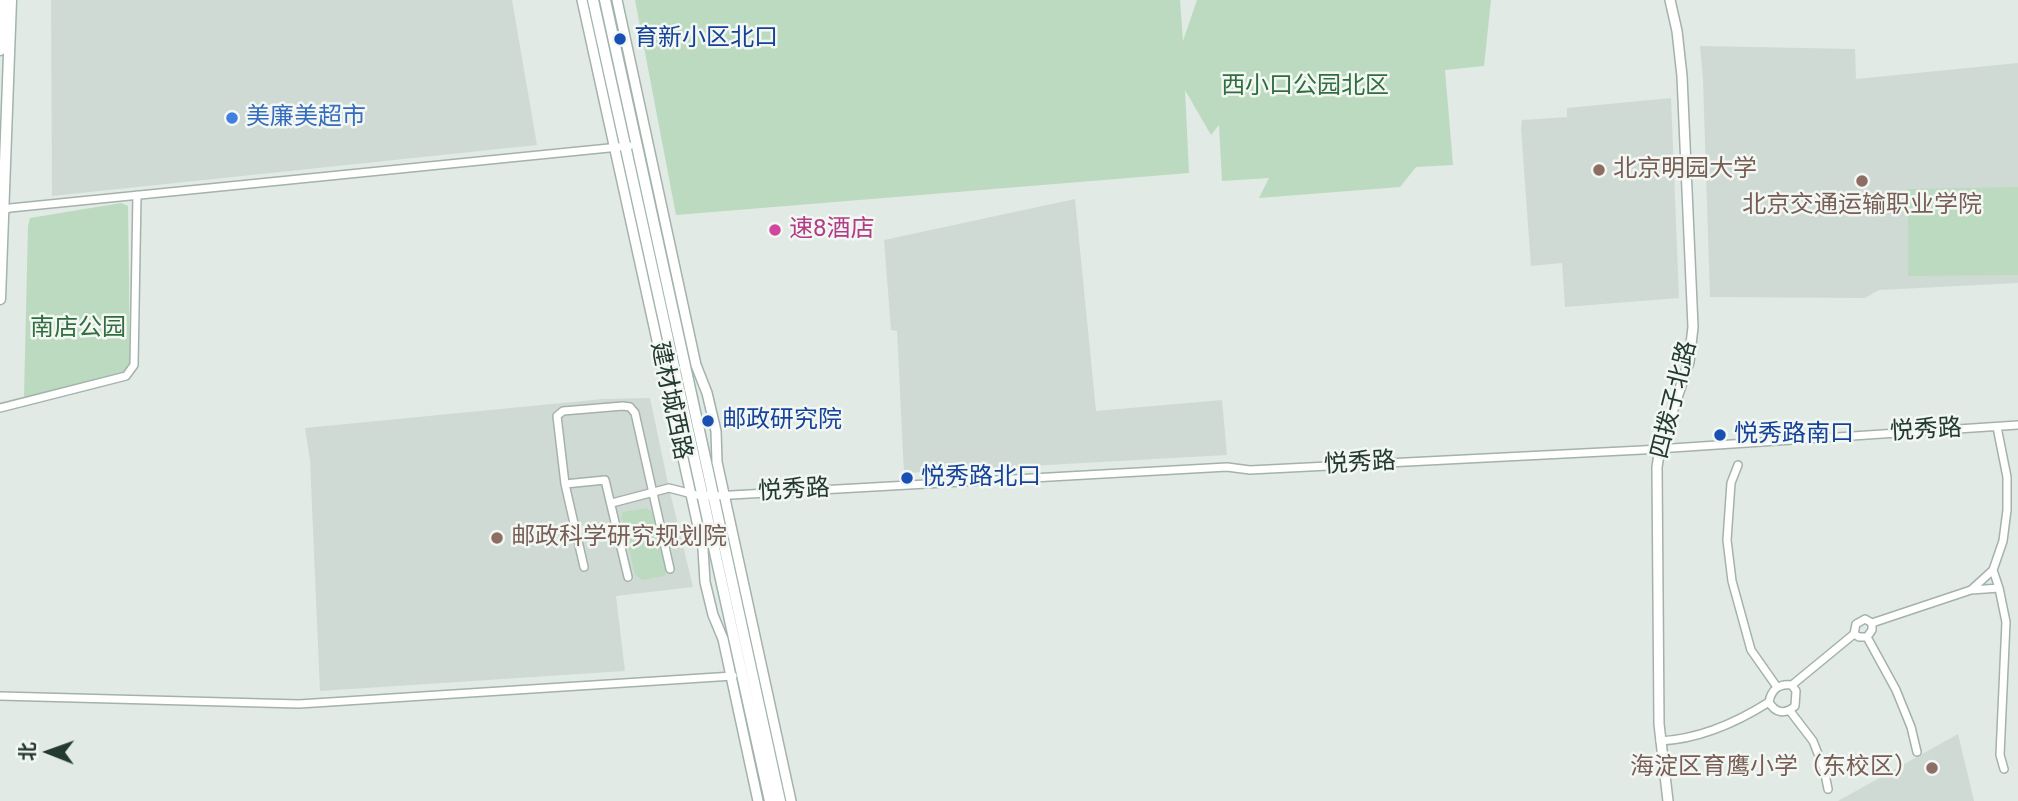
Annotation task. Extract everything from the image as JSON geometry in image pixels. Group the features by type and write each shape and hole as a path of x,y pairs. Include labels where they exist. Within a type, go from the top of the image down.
{"main road":[{"path":"0,50 2,0"},
{"path":"0,299 11,0"},
{"name":"建材城西路","path":"593,0 620,147 714,496 742,675 770,801"},
{"name":"建材城西路","path":"605,0 780,801"}],"street":[{"name":"建材城西路","path":"582,0 620,147 703,549 705,582 713,615 723,639 758,801"},
{"name":"建材城西路","path":"617,0 696,365 713,418 717,462 714,496 791,801"},
{"name":"四拨子北路","path":"1668,801 1660,741 1657,473 1660,448 1689,362 1693,327 1682,76 1670,0"},
{"path":"2,211 637,145"},
{"path":"0,408 126,376 134,365 137,195"},
{"path":"664,271 665,222"},
{"path":"584,567 565,484 557,416 563,411 630,407 635,413 670,569"},
{"name":"悦秀路","path":"612,503 668,488 714,496 1227,467 1251,470 1660,448 2018,425"},
{"path":"1971,590 1993,570 2003,541 2007,477 1997,426"},
{"path":"1738,465 1731,483 1727,540 1732,581 1751,650 1777,687"},
{"path":"565,484 605,480 628,577"},
{"path":"1993,570 2006,622 2000,755 2004,769"},
{"path":"1792,685 1854,634 1856,624 1865,619 1872,623 1971,590 1999,588"},
{"path":"1867,637 1872,630 1872,623"},
{"path":"1854,634 1867,637"},
{"path":"1867,637 1896,690 1911,727 1917,752"},
{"path":"0,696 299,704 742,675"},
{"path":"1792,685 1796,691 1795,706 1782,713 1772,709 1770,694 1777,687 1792,685"},
{"path":"1660,741 1678,740 1703,733 1749,714 1769,702"},
{"path":"1790,711 1813,741 1824,769 1828,789"}],"shaded area":[{"path":"51,0 512,0 537,145 52,196"},
{"name":"北京交通运输职业学院","path":"1700,46 1855,49 1856,79 2018,63 2018,283 1879,290 1865,298 1710,297"},
{"name":"北京明园大学","path":"1671,98 1679,298 1565,307 1562,263 1531,266 1522,120 1567,117 1567,108"},
{"path":"1075,199 1096,411 1222,400 1227,455 904,473 897,331 891,330 884,240"},
{"name":"邮政科学研究规划院","path":"650,398 693,587 616,596 625,671 320,691 310,460 305,428 603,399"},
{"name":"海淀区育鹰小学（东校区）","path":"1958,734 1974,801 1838,801"}],"green space":[{"name":"西小口公园北区","path":"635,0 1180,0 1183,41 1197,0 1491,0 1484,66 1445,70 1453,165 1416,167 1400,187 1259,198 1269,178 1222,181 1219,125 1211,135 1185,90 1189,173 676,215"},
{"path":"2018,187 2018,275 1908,276 1908,189"},
{"name":"南店公园","path":"121,203 128,206 130,362 125,373 24,397 30,218"},
{"path":"647,508 652,512 666,571 665,576 642,580 635,574 621,517 623,512"}],"place":[{"name":"育新小区北口","path":"620,39"},
{"name":"美廉美超市","path":"232,118"},
{"name":"北京明园大学","path":"1599,170"},
{"name":"北京交通运输职业学院","path":"1862,181"},
{"name":"速8酒店","path":"775,230"},
{"name":"邮政研究院","path":"708,421"},
{"name":"悦秀路南口","path":"1720,435"},
{"name":"悦秀路北口","path":"907,478"},
{"name":"邮政科学研究规划院","path":"497,538"},
{"name":"海淀区育鹰小学（东校区）","path":"1932,768"}]}
